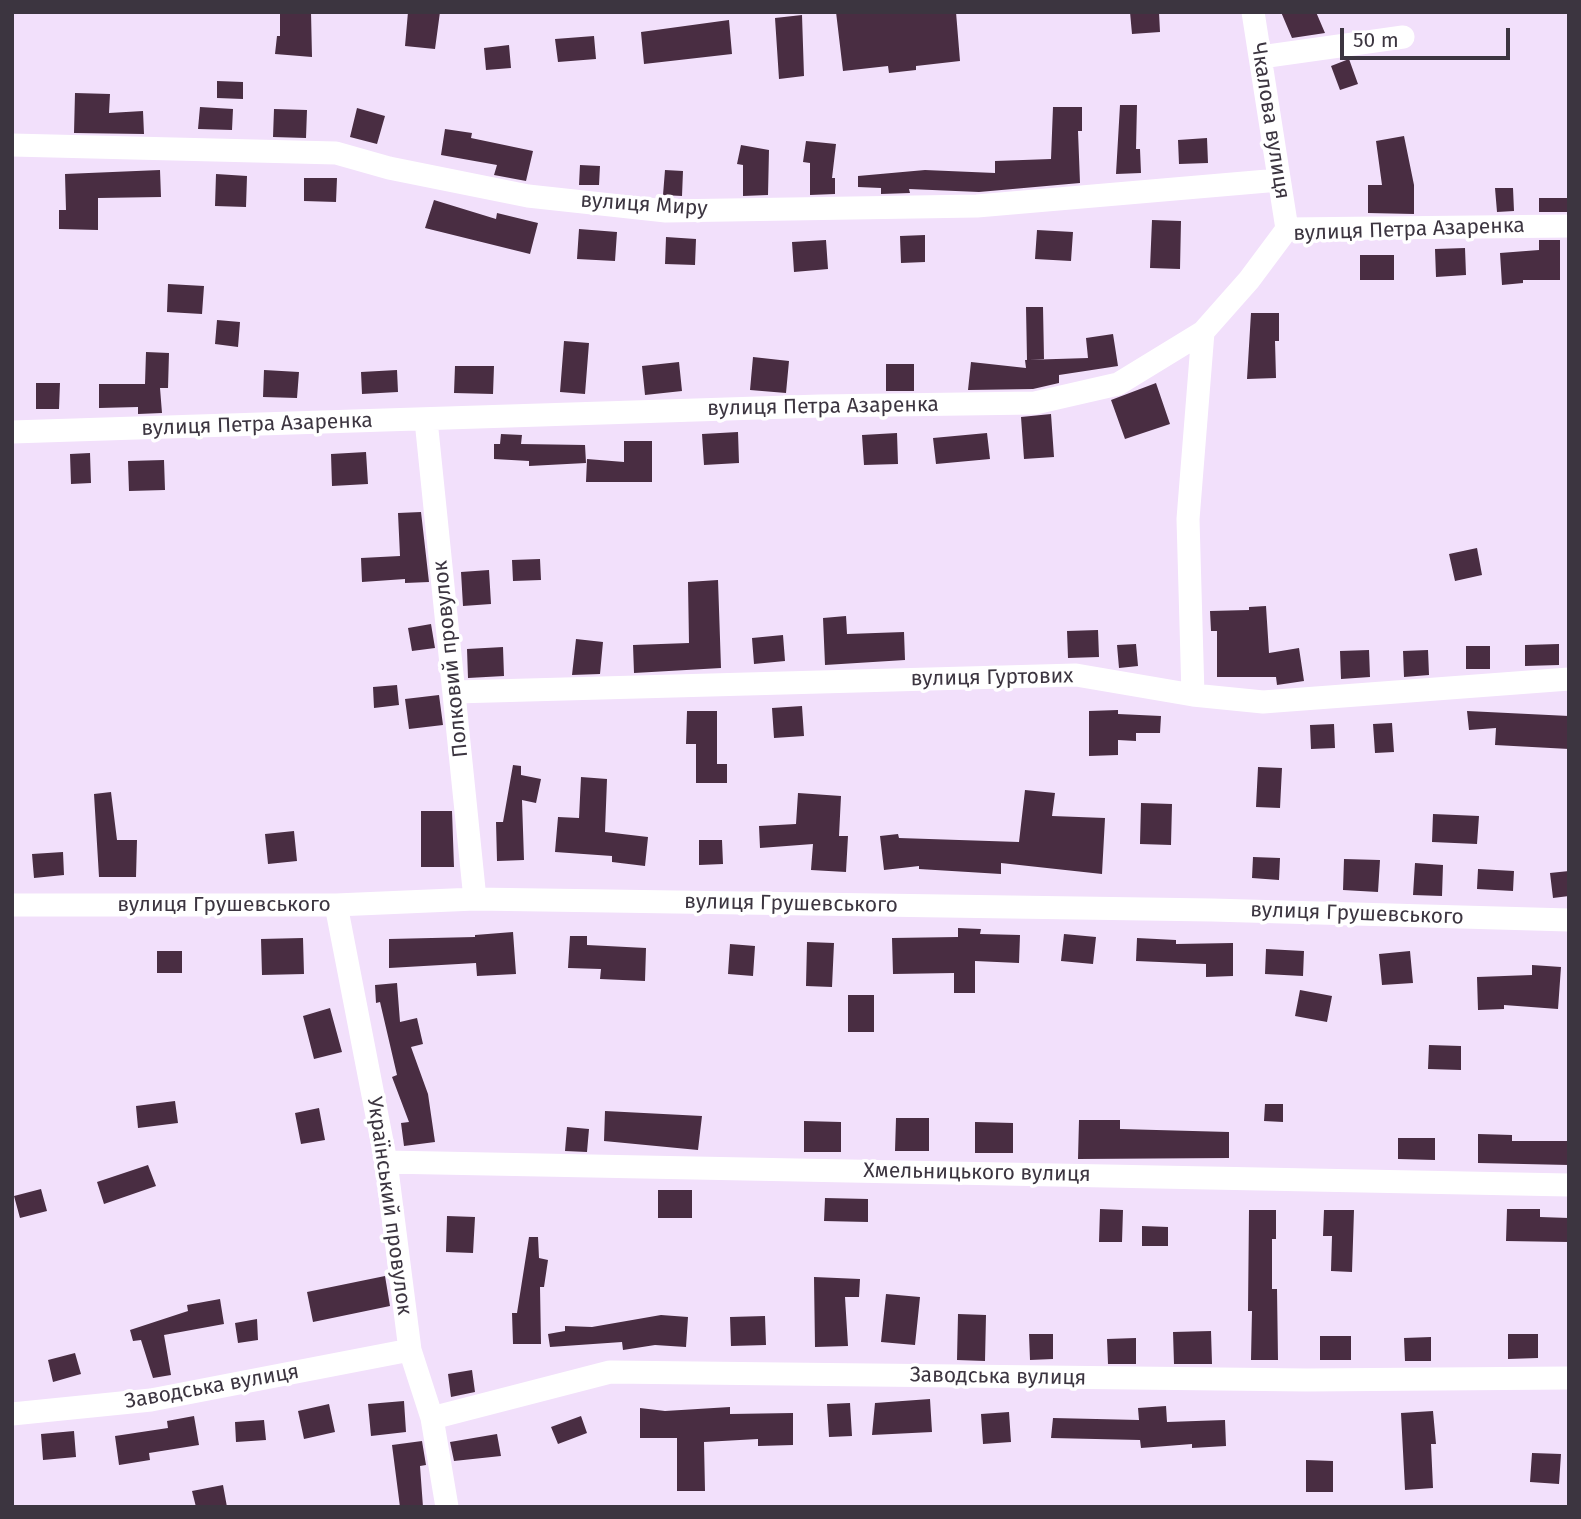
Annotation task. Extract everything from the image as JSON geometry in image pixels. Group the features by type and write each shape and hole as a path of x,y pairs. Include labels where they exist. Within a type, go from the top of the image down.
{"street":[{"name":"Чкалова вулиця","path":"1253,12 1287,229"},
{"path":"1261,57 1403,37"},
{"name":"вулиця Миру","path":"12,145 336,153 389,168 528,196 666,211 977,206 1279,180"},
{"name":"вулиця Петра Азаренка","path":"12,432 820,406 1035,403 1118,384 1203,332 1249,281 1287,229 1569,226"},
{"path":"1193,695 1188,519 1203,332"},
{"name":"Полковий провулок","path":"426,419 456,692 475,899"},
{"name":"вулиця Гуртових","path":"456,692 1076,675 1193,695 1263,702 1569,679"},
{"name":"вулиця Грушевського","path":"12,905 336,905 475,899 1198,910 1569,920"},
{"name":"Український провулок","path":"336,905 386,1162 410,1350 432,1418 447,1507"},
{"name":"Хмельницького вулиця","path":"386,1162 1569,1185"},
{"name":"Заводська вулиця","path":"12,1414 151,1400 410,1350"},
{"name":"Заводська вулиця","path":"432,1418 610,1372 1307,1380 1569,1378"}],"building":[{"path":"280,12 311,12 312,57 275,54 277,36 280,36"},
{"path":"408,12 440,12 435,49 405,46"},
{"path":"836,12 956,12 960,61 916,66 916,70 889,73 888,66 843,71"},
{"path":"1130,12 1159,12 1160,32 1132,34"},
{"path":"1281,12 1316,12 1325,33 1292,38"},
{"path":"802,15 804,76 779,79 775,18"},
{"path":"729,20 732,54 644,64 641,32"},
{"path":"594,36 596,59 558,62 555,39"},
{"path":"509,45 511,68 486,70 484,48"},
{"path":"1349,59 1358,84 1340,90 1331,66"},
{"path":"217,81 243,82 243,99 217,98"},
{"path":"75,93 110,94 109,113 143,111 144,134 74,133"},
{"path":"1120,105 1137,105 1136,149 1140,149 1141,173 1116,174"},
{"path":"200,107 233,109 232,130 198,129"},
{"path":"1053,107 1082,107 1082,131 1078,131 1080,183 979,192 909,189 910,193 881,194 881,188 858,187 858,176 925,170 995,173 995,161 1051,159"},
{"path":"357,108 385,116 377,144 350,137"},
{"path":"274,109 307,110 306,138 273,137"},
{"path":"445,129 472,133 471,138 533,151 526,181 494,175 497,165 441,155"},
{"path":"1404,136 1414,185 1414,214 1368,213 1368,185 1382,185 1376,141"},
{"path":"1207,138 1208,163 1179,164 1178,140"},
{"path":"806,141 836,144 832,178 835,178 835,194 810,195 810,163 803,162"},
{"path":"741,145 769,150 768,195 743,196 743,165 737,164"},
{"path":"580,165 600,166 599,185 579,185"},
{"path":"160,170 161,197 98,198 98,230 59,229 59,210 66,210 65,174"},
{"path":"665,170 683,171 682,196 663,195"},
{"path":"216,174 247,176 246,207 215,206"},
{"path":"304,178 337,178 336,202 304,201"},
{"path":"1495,188 1513,188 1514,211 1497,212"},
{"path":"1539,198 1569,198 1569,212 1539,212"},
{"path":"434,200 496,219 497,213 538,223 530,254 425,228"},
{"path":"1152,220 1181,221 1180,269 1150,268"},
{"path":"579,229 617,232 615,261 577,259"},
{"path":"1037,230 1073,232 1071,261 1035,259"},
{"path":"925,235 925,262 901,263 900,236"},
{"path":"666,237 696,239 695,265 665,264"},
{"path":"826,240 828,269 794,272 792,242"},
{"path":"1539,240 1560,240 1560,280 1523,280 1523,283 1502,285 1500,253 1539,250"},
{"path":"1465,248 1466,275 1436,277 1435,249"},
{"path":"1360,255 1394,255 1394,280 1360,280"},
{"path":"168,284 204,286 202,314 167,312"},
{"path":"1026,307 1043,307 1044,359 1027,360"},
{"path":"1251,313 1279,313 1279,341 1275,341 1276,378 1247,379"},
{"path":"217,320 240,322 238,347 215,344"},
{"path":"1113,334 1118,366 1059,375 1059,383 1033,389 968,390 971,362 1026,368 1025,360 1088,358 1086,338"},
{"path":"564,341 589,343 585,394 560,392"},
{"path":"146,352 169,353 168,388 160,388 162,413 138,414 138,407 99,408 99,384 145,384"},
{"path":"753,357 789,361 786,393 750,390"},
{"path":"679,362 682,391 645,395 642,366"},
{"path":"886,364 914,364 914,391 886,391"},
{"path":"455,366 494,366 493,394 454,393"},
{"path":"264,370 299,372 297,398 263,397"},
{"path":"397,370 398,392 362,394 361,372"},
{"path":"36,383 60,383 59,409 36,409"},
{"path":"1156,383 1170,424 1125,439 1111,400"},
{"path":"1051,414 1054,457 1024,459 1021,417"},
{"path":"738,432 739,463 704,465 702,434"},
{"path":"897,433 898,464 864,465 862,435"},
{"path":"987,433 990,459 936,464 933,438"},
{"path":"501,434 522,435 521,444 585,445 586,463 529,466 529,461 494,459 494,444 500,444"},
{"path":"624,441 652,441 652,482 586,482 587,459 624,462"},
{"path":"366,452 368,484 332,486 331,454"},
{"path":"90,453 91,483 71,484 70,454"},
{"path":"164,460 165,490 129,491 128,461"},
{"path":"421,512 429,582 405,583 405,579 362,582 361,558 400,556 398,513"},
{"path":"1477,548 1482,575 1455,581 1449,554"},
{"path":"540,559 541,580 513,581 512,560"},
{"path":"489,570 491,604 463,606 461,572"},
{"path":"718,580 721,668 634,673 633,645 689,643 688,582"},
{"path":"1266,606 1269,653 1299,648 1304,681 1277,685 1276,677 1217,677 1217,631 1211,631 1210,611 1249,610 1249,607"},
{"path":"846,616 847,634 904,632 905,660 825,665 823,618"},
{"path":"431,624 435,648 412,651 408,628"},
{"path":"1098,630 1099,657 1068,658 1067,631"},
{"path":"783,635 785,661 754,664 752,638"},
{"path":"576,639 603,642 600,674 572,675"},
{"path":"1136,644 1138,666 1119,668 1117,645"},
{"path":"1559,644 1559,665 1525,666 1525,645"},
{"path":"1466,646 1490,646 1490,669 1466,669"},
{"path":"503,647 504,676 468,678 467,649"},
{"path":"1369,650 1370,677 1341,679 1340,651"},
{"path":"1428,650 1429,675 1404,677 1403,651"},
{"path":"397,685 399,705 374,708 373,687"},
{"path":"439,695 443,725 409,729 405,699"},
{"path":"802,706 804,736 774,738 772,708"},
{"path":"1118,710 1118,714 1161,716 1160,733 1136,733 1136,741 1118,740 1118,755 1089,756 1089,711"},
{"path":"687,711 717,711 717,764 727,764 727,783 696,783 696,744 686,744"},
{"path":"1467,711 1569,716 1569,749 1495,745 1496,728 1469,730"},
{"path":"1392,723 1394,752 1375,753 1373,724"},
{"path":"1334,724 1335,748 1311,749 1310,725"},
{"path":"513,765 521,766 521,775 541,779 536,803 522,800 524,860 497,861 496,822 503,822"},
{"path":"1258,767 1282,768 1280,808 1256,807"},
{"path":"581,777 607,779 605,832 648,837 645,866 612,862 612,856 555,852 558,817 579,818"},
{"path":"1025,790 1055,793 1052,816 1105,818 1102,874 1001,863 1001,874 919,869 919,866 884,870 880,836 898,834 899,838 1019,842"},
{"path":"111,792 117,840 137,840 136,877 99,877 94,794"},
{"path":"798,793 841,796 839,836 848,836 846,872 811,870 813,844 760,848 759,826 796,824"},
{"path":"1141,803 1172,804 1171,845 1140,844"},
{"path":"421,811 452,811 454,867 421,867"},
{"path":"1433,814 1479,816 1477,844 1432,842"},
{"path":"294,831 297,861 268,864 265,834"},
{"path":"699,840 722,840 723,864 699,865"},
{"path":"63,852 64,875 34,878 32,854"},
{"path":"1253,857 1280,858 1279,880 1252,878"},
{"path":"1344,859 1380,860 1378,892 1343,890"},
{"path":"1415,863 1443,865 1442,896 1413,895"},
{"path":"1478,869 1514,871 1513,891 1477,889"},
{"path":"1569,871 1569,896 1553,898 1550,873"},
{"path":"958,928 981,929 980,934 1020,935 1019,963 975,961 975,993 954,993 954,973 893,974 892,938 958,937"},
{"path":"513,932 516,974 477,976 476,963 389,968 389,939 475,937"},
{"path":"1064,934 1096,937 1093,964 1061,961"},
{"path":"570,936 587,936 587,945 646,948 645,981 600,979 601,969 568,968"},
{"path":"303,938 304,974 262,975 261,939"},
{"path":"1137,938 1176,940 1176,944 1233,943 1233,976 1206,977 1206,964 1136,961"},
{"path":"807,942 834,943 832,987 806,986"},
{"path":"730,944 755,946 753,976 728,974"},
{"path":"1266,949 1304,951 1303,976 1265,974"},
{"path":"157,951 182,951 182,973 157,973"},
{"path":"1410,951 1413,983 1382,985 1379,954"},
{"path":"1532,965 1561,967 1558,1009 1504,1005 1504,1009 1478,1010 1477,977 1532,975"},
{"path":"397,983 400,1022 417,1018 423,1044 411,1047 428,1094 435,1142 404,1146 401,1123 409,1122 392,1077 397,1075 380,1002 376,1003 375,985"},
{"path":"1300,990 1332,996 1327,1022 1295,1016"},
{"path":"848,995 874,995 874,1032 848,1032"},
{"path":"330,1008 342,1052 314,1059 303,1016"},
{"path":"1429,1045 1461,1046 1461,1070 1428,1069"},
{"path":"175,1101 178,1123 138,1128 136,1106"},
{"path":"1265,1104 1283,1104 1283,1122 1264,1121"},
{"path":"319,1108 325,1140 301,1144 295,1113"},
{"path":"605,1111 702,1116 698,1150 604,1141"},
{"path":"896,1118 929,1118 929,1151 895,1151"},
{"path":"1079,1120 1120,1120 1120,1129 1229,1132 1229,1158 1078,1159"},
{"path":"804,1121 841,1122 841,1152 804,1152"},
{"path":"975,1122 1013,1123 1013,1153 975,1153"},
{"path":"567,1127 589,1129 587,1152 565,1151"},
{"path":"1478,1134 1512,1135 1512,1141 1569,1141 1569,1165 1478,1163"},
{"path":"1398,1138 1435,1138 1435,1160 1398,1159"},
{"path":"148,1165 156,1186 104,1204 97,1182"},
{"path":"41,1189 47,1211 20,1218 14,1196"},
{"path":"658,1190 692,1190 692,1218 658,1218"},
{"path":"825,1198 868,1199 868,1222 824,1221"},
{"path":"1100,1209 1123,1210 1122,1242 1099,1242"},
{"path":"1507,1209 1540,1209 1540,1217 1569,1218 1569,1242 1506,1241"},
{"path":"1249,1210 1276,1210 1276,1239 1272,1239 1272,1289 1277,1289 1278,1360 1251,1360 1252,1311 1248,1311"},
{"path":"1324,1210 1354,1210 1352,1272 1331,1271 1332,1236 1323,1236"},
{"path":"447,1216 475,1217 473,1253 446,1252"},
{"path":"1142,1226 1168,1227 1168,1246 1142,1246"},
{"path":"529,1237 538,1237 539,1258 548,1260 544,1287 540,1287 541,1344 513,1344 512,1313 517,1313"},
{"path":"385,1276 390,1306 313,1322 307,1292"},
{"path":"814,1277 860,1279 859,1297 845,1297 848,1346 815,1347"},
{"path":"886,1294 920,1297 915,1345 881,1342"},
{"path":"220,1299 224,1324 164,1335 171,1375 153,1378 141,1340 133,1341 130,1330 188,1311 187,1305"},
{"path":"958,1314 986,1315 985,1361 957,1360"},
{"path":"661,1315 688,1317 686,1347 655,1345 623,1350 622,1342 550,1347 548,1334 565,1331 565,1326 592,1327"},
{"path":"765,1316 766,1345 731,1346 730,1317"},
{"path":"257,1319 258,1340 238,1343 235,1323"},
{"path":"1211,1331 1212,1364 1174,1364 1173,1332"},
{"path":"1029,1334 1053,1334 1053,1359 1030,1360"},
{"path":"1508,1334 1538,1334 1538,1358 1508,1359"},
{"path":"1320,1336 1351,1336 1351,1360 1320,1360"},
{"path":"1431,1337 1431,1361 1405,1361 1404,1338"},
{"path":"1136,1338 1136,1364 1108,1364 1107,1339"},
{"path":"75,1353 81,1374 53,1382 48,1360"},
{"path":"472,1370 475,1392 451,1397 448,1374"},
{"path":"930,1399 932,1432 872,1435 875,1403"},
{"path":"404,1401 406,1432 371,1436 368,1404"},
{"path":"850,1403 852,1436 829,1437 827,1404"},
{"path":"329,1404 335,1432 304,1439 298,1411"},
{"path":"1166,1406 1167,1422 1225,1420 1226,1446 1192,1448 1192,1444 1141,1448 1140,1440 1051,1438 1053,1418 1139,1420 1138,1408"},
{"path":"730,1407 730,1414 793,1413 793,1445 758,1446 758,1439 704,1442 705,1491 677,1491 677,1438 640,1438 640,1408 665,1411"},
{"path":"1433,1411 1436,1444 1431,1444 1433,1488 1405,1490 1401,1413"},
{"path":"1009,1412 1011,1442 983,1444 981,1414"},
{"path":"194,1416 199,1445 149,1453 150,1460 119,1465 115,1436 168,1428 167,1421"},
{"path":"581,1416 587,1433 558,1444 551,1427"},
{"path":"264,1420 266,1440 236,1442 235,1422"},
{"path":"74,1431 76,1457 43,1460 41,1434"},
{"path":"497,1434 501,1456 454,1461 450,1442"},
{"path":"422,1441 426,1465 420,1466 423,1507 400,1507 392,1445"},
{"path":"1532,1453 1561,1454 1559,1484 1530,1482"},
{"path":"1306,1460 1333,1461 1333,1492 1306,1492"},
{"path":"223,1485 227,1507 196,1507 192,1491"}]}
